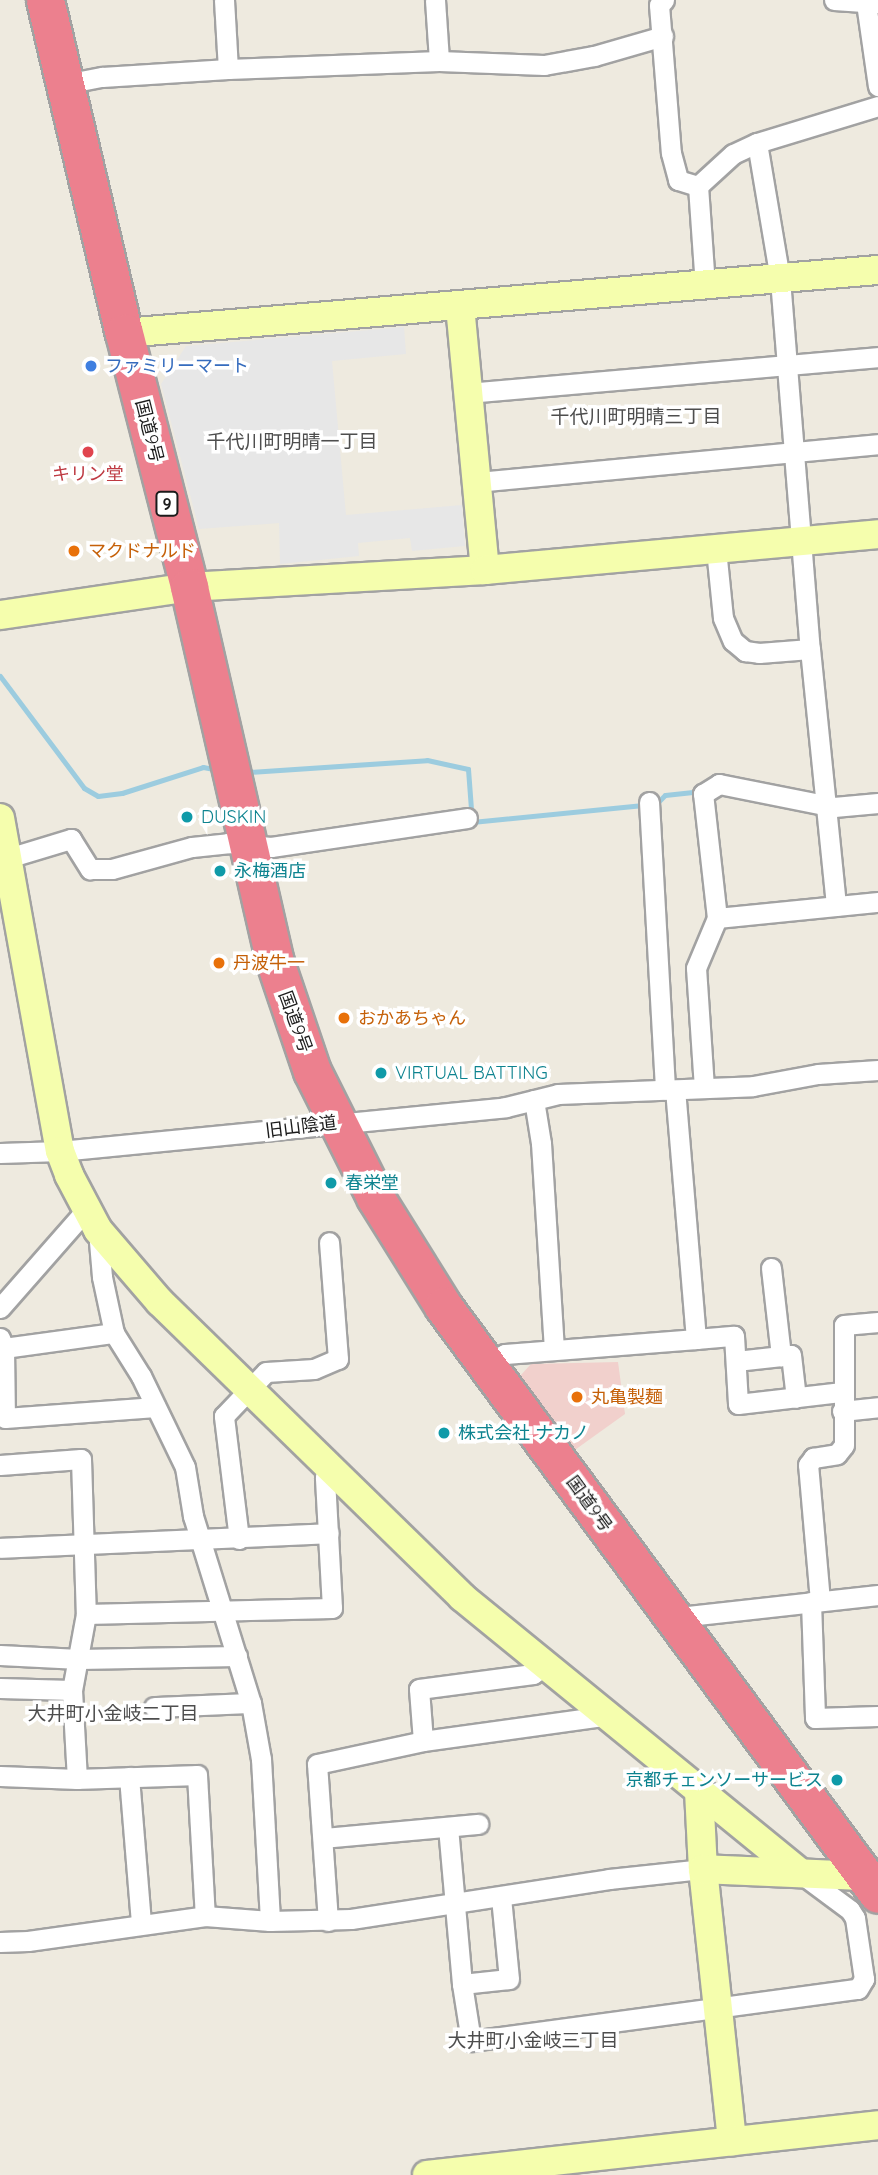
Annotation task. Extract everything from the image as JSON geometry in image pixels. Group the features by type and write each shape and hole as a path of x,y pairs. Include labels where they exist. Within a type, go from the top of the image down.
{"highway":[{"name":"国道9号","path":"45,0 188,587 274,959 313,1071 337,1124 407,1253 676,1623 874,1881"}],"street":[{"path":"224,0 228,69"},
{"path":"435,0 439,61"},
{"path":"664,0 659,5 671,153 678,180 698,186"},
{"path":"834,0 872,3 878,86"},
{"path":"65,84 102,77 228,69 439,61 544,65 594,56 663,36"},
{"path":"698,186 733,155 757,143 878,106"},
{"path":"757,143 780,279 810,649 836,906"},
{"path":"698,186 705,286"},
{"path":"124,333 878,270"},
{"path":"460,306 485,570"},
{"path":"468,393 878,357"},
{"path":"477,482 878,444"},
{"path":"0,615 188,587 485,570 878,534"},
{"path":"716,549 723,618 733,641 745,651 759,653 810,649"},
{"path":"704,1088 696,968 717,918 703,794 719,784 834,807 878,803"},
{"path":"649,802 670,1090 696,1339"},
{"path":"0,818 60,1151 92,1220 160,1303 462,1597 604,1716 850,1910 855,1918 863,1985 851,1991 718,2006 471,2041 462,1984 448,1827"},
{"path":"8,858 71,839 90,869 112,869 192,847 228,844 271,848 467,818"},
{"path":"717,918 878,902"},
{"name":"旧山陰道","path":"0,1153 60,1151 337,1124 350,1120 506,1107 558,1094 753,1086 818,1074 878,1070"},
{"path":"534,1100 541,1143 554,1349"},
{"path":"0,1308 92,1220"},
{"path":"92,1220 114,1333 156,1407 185,1467 194,1516 251,1703 261,1759 270,1921"},
{"path":"239,1539 224,1416 266,1372 314,1369 338,1359 329,1242"},
{"path":"771,1268 781,1356"},
{"path":"878,1322 844,1325 844,1445 837,1454 813,1458 808,1465 816,1602 815,1718 878,1716"},
{"path":"114,1333 2,1343 5,1418 156,1407"},
{"path":"486,1364 505,1354 734,1336 738,1404 796,1398 878,1407"},
{"path":"736,1361 791,1355 796,1398"},
{"path":"0,1465 81,1460 86,1614 72,1690 77,1779"},
{"path":"86,1614 332,1608 325,1477 330,1469"},
{"path":"0,1548 329,1533"},
{"path":"676,1623 688,1616 878,1595"},
{"path":"0,1655 79,1659 237,1656"},
{"path":"423,1741 419,1689 533,1674 544,1666"},
{"path":"0,1688 72,1690"},
{"path":"154,1707 251,1703"},
{"path":"328,1922 317,1764 423,1741 604,1716"},
{"path":"0,1776 77,1779 197,1775 205,1916"},
{"path":"129,1777 141,1923"},
{"path":"699,1791 703,1869 732,2141"},
{"path":"323,1838 478,1824"},
{"path":"0,1942 28,1941 205,1916 328,1922 500,1898 609,1879 703,1869 800,1873 874,1881"},
{"path":"462,1984 509,1979 500,1898"},
{"path":"427,2175 571,2167 732,2141 878,2125"}],"shaded area":[{"path":"404,327 406,354 332,361 346,515 462,505 465,546 412,551 410,538 358,543 359,556 280,564 279,523 199,529 161,384 186,346"},
{"name":"丸亀製麺","path":"618,1362 625,1414 572,1452 519,1380 520,1376 531,1364"}],"waterway":[{"path":"0,676 84,788 98,796 122,793 203,767 218,770"},
{"path":"248,772 427,760 468,769 472,822 643,805"},
{"path":"659,801 665,795 693,792"}],"place":[{"name":"ファミリーマート","path":"91,366"},
{"name":"キリン堂","path":"88,452"},
{"name":"マクドナルド","path":"74,551"},
{"name":"DUSKIN","path":"187,817"},
{"name":"永梅酒店","path":"220,871"},
{"name":"丹波牛一","path":"219,963"},
{"name":"おかあちゃん","path":"344,1018"},
{"name":"VIRTUAL BATTING","path":"381,1073"},
{"name":"春栄堂","path":"331,1183"},
{"name":"丸亀製麺","path":"577,1397"},
{"name":"株式会社 ナカノ","path":"444,1433"},
{"name":"京都チェンソーサービス","path":"837,1780"}],"district":[{"name":"千代川町明晴三丁目","path":"636,417"},
{"name":"千代川町明晴一丁目","path":"292,442"},
{"name":"大井町小金岐二丁目","path":"113,1714"},
{"name":"大井町小金岐三丁目","path":"533,2041"}]}
